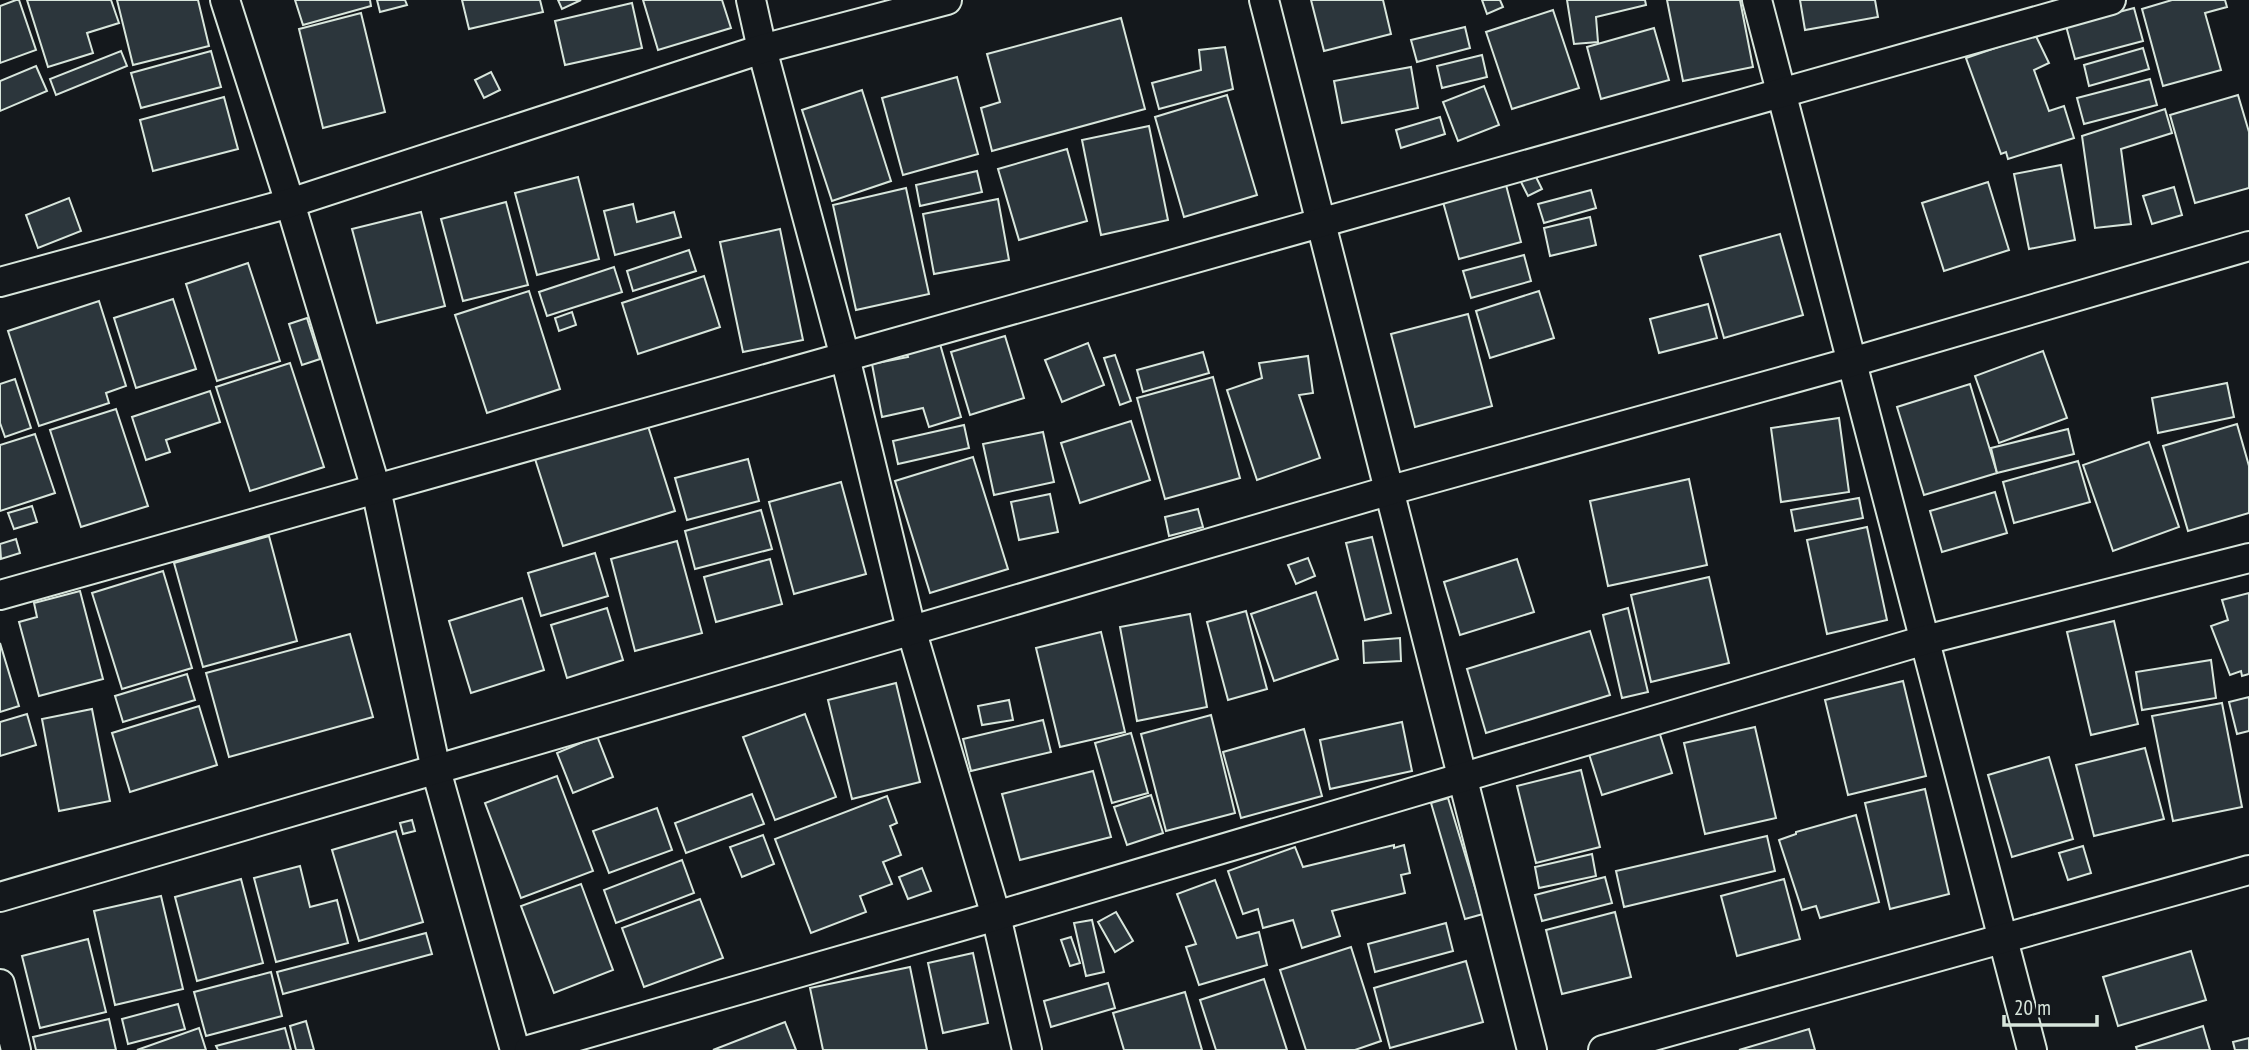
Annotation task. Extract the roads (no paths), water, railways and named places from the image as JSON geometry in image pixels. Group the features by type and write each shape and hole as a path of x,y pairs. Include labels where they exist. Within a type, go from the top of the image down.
{"street":[{"path":"225,0 290,203 376,489 436,770 515,1050"},
{"path":"751,0 845,357 911,629 996,916 1027,1050"},
{"path":"0,282 290,203 762,49 947,0"},
{"path":"1264,0 1532,1050"},
{"path":"1757,0 2032,1050"},
{"path":"0,595 2111,0"},
{"path":"0,897 1391,490 1852,362 2249,246"},
{"path":"529,1050 996,916 1925,640 2249,558"},
{"path":"1603,1050 2249,870"},
{"path":"0,984 16,1050"}]}
